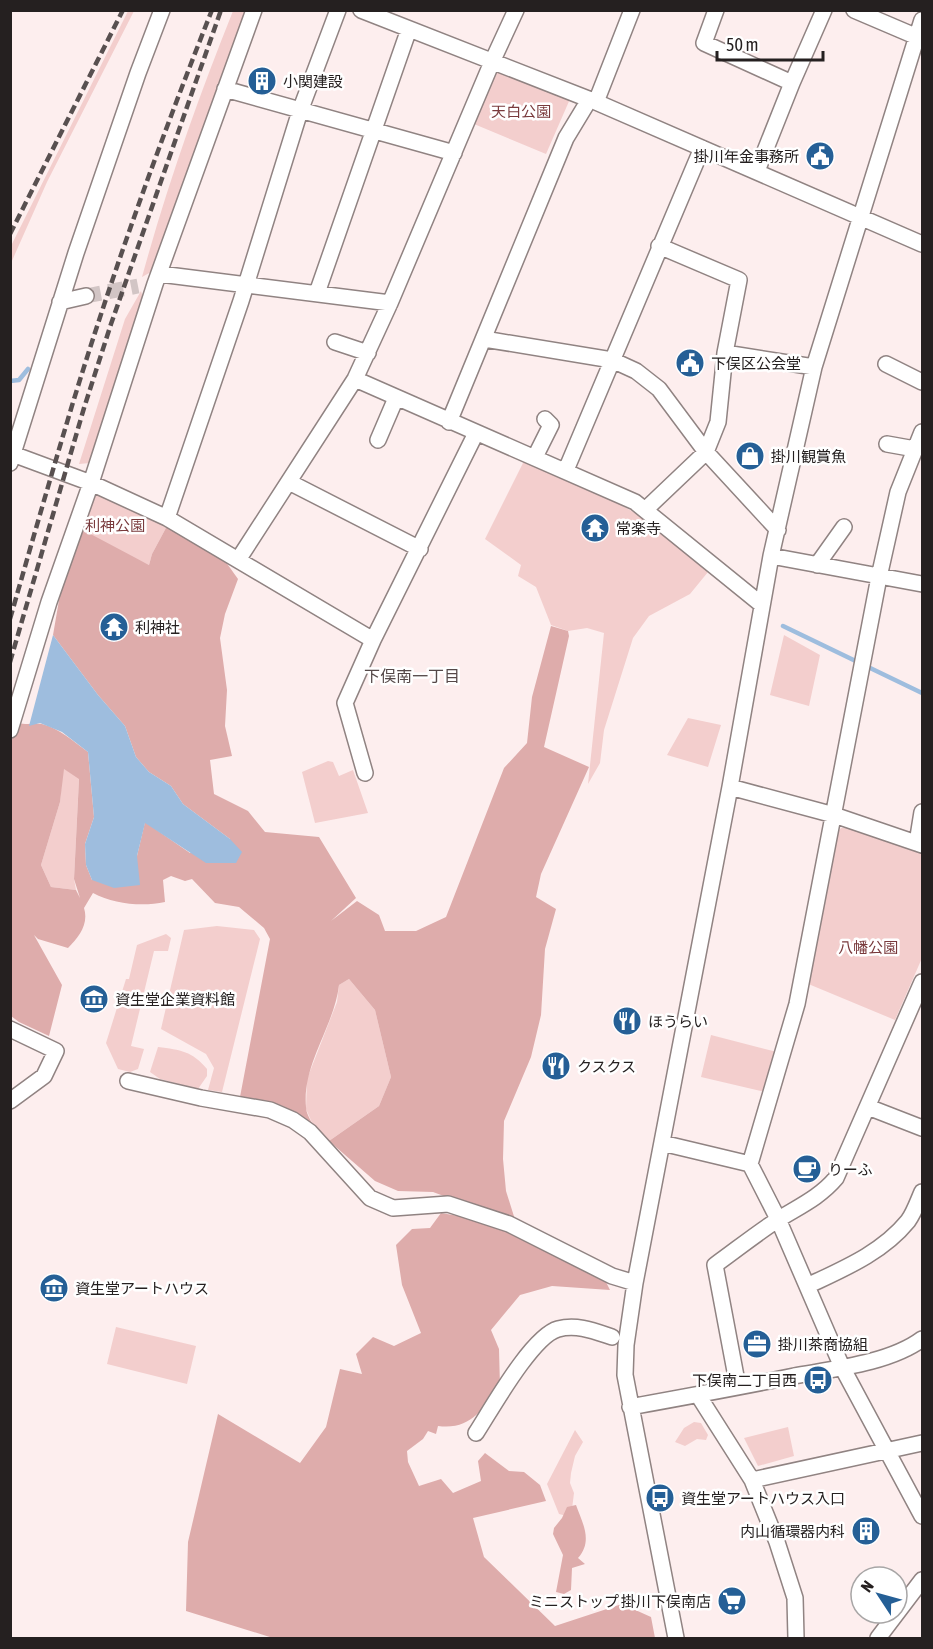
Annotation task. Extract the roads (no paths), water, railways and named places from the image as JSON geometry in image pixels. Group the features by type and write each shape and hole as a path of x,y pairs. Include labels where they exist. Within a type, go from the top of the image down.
{"street":[{"path":"162,10 138,73 60,302 11,457 91,483 167,518 373,640"},
{"path":"10,730 49,602 91,483 157,279 254,10"},
{"path":"167,518 241,301 300,111 338,10"},
{"path":"361,10 592,101 922,244"},
{"path":"238,560 355,380 516,10"},
{"path":"449,422 566,138 592,101 632,10"},
{"path":"716,10 704,43 792,83"},
{"path":"757,171 824,10"},
{"path":"854,10 920,38"},
{"path":"675,1638 630,1407 626,1375 626,1345 635,1284 730,786 771,556 814,367 920,38 922,20"},
{"path":"317,293 409,29"},
{"path":"225,88 454,153"},
{"path":"566,470 702,147"},
{"path":"645,510 706,452 718,422 725,353 739,280 659,246"},
{"path":"138,286 157,279 246,284 390,303"},
{"path":"60,302 86,296"},
{"path":"483,339 612,360 636,371 659,389 706,452 778,530"},
{"path":"335,342 368,353"},
{"path":"725,353 814,367"},
{"path":"886,364 922,382"},
{"path":"355,380 635,502 762,605"},
{"path":"378,440 396,398"},
{"path":"535,457 551,425 545,419"},
{"path":"922,432 898,492 879,577 797,1004 750,1164 778,1219 842,1367 922,1516"},
{"path":"365,773 345,703 373,640 476,433"},
{"path":"887,444 915,449"},
{"path":"289,482 420,549"},
{"path":"817,565 844,527"},
{"path":"771,556 922,584"},
{"path":"730,786 834,815 920,844 922,812"},
{"path":"738,1387 714,1265 778,1219 819,1195 836,1178 922,982"},
{"path":"10,1029 56,1051 44,1076 10,1101"},
{"path":"128,1081 201,1098 270,1110 293,1120 310,1132 370,1198 393,1208 448,1204 509,1224 612,1276 635,1284"},
{"path":"868,1107 922,1128"},
{"path":"662,1143 750,1164"},
{"path":"807,1286 848,1266 883,1245 909,1220 922,1192"},
{"path":"476,1433 518,1369 547,1333 558,1329 579,1327 612,1337"},
{"path":"630,1407 842,1367 886,1356 916,1344 922,1339"},
{"path":"698,1395 752,1480 777,1542 795,1598 796,1638"},
{"path":"752,1480 922,1443"},
{"path":"878,1638 922,1580"}],"water":[{"path":"53,635 98,695 125,726 136,757 149,772 171,786 183,804 230,839 242,852 236,863 206,863 145,823 137,856 140,885 114,888 92,880 86,865 85,844 94,817 88,752 62,732 40,723 29,726"}],"waterway":[{"path":"10,381 19,380 28,369"},
{"path":"783,626 922,693"}],"tunnel":[{"path":"86,296 138,286"}],"railway":[{"path":"10,234 123,10"},
{"path":"10,619 103,308 155,158 212,10"},
{"path":"10,662 84,408 111,324 221,10"}],"place":[{"name":"小関建設","path":"262,81"},
{"name":"掛川年金事務所","path":"820,156"},
{"name":"下俣区公会堂","path":"690,363"},
{"name":"掛川観賞魚","path":"750,456"},
{"name":"常楽寺","path":"595,528"},
{"name":"利神社","path":"114,627"},
{"name":"資生堂企業資料館","path":"94,999"},
{"name":"ほうらい","path":"627,1021"},
{"name":"クスクス","path":"556,1066"},
{"name":"りーふ","path":"807,1169"},
{"name":"資生堂アートハウス","path":"54,1288"},
{"name":"掛川茶商協組","path":"757,1344"},
{"name":"下俣南二丁目西","path":"818,1380"},
{"name":"資生堂アートハウス入口","path":"660,1498"},
{"name":"内山循環器内科","path":"866,1531"},
{"name":"ミニストップ 掛川下俣南店","path":"732,1601"}],"district":[{"name":"下俣南一丁目","path":"412,676"}],"park label":[{"name":"天白公園","path":"521,111"},
{"name":"利神公園","path":"115,525"},
{"name":"八幡公園","path":"868,947"}]}
